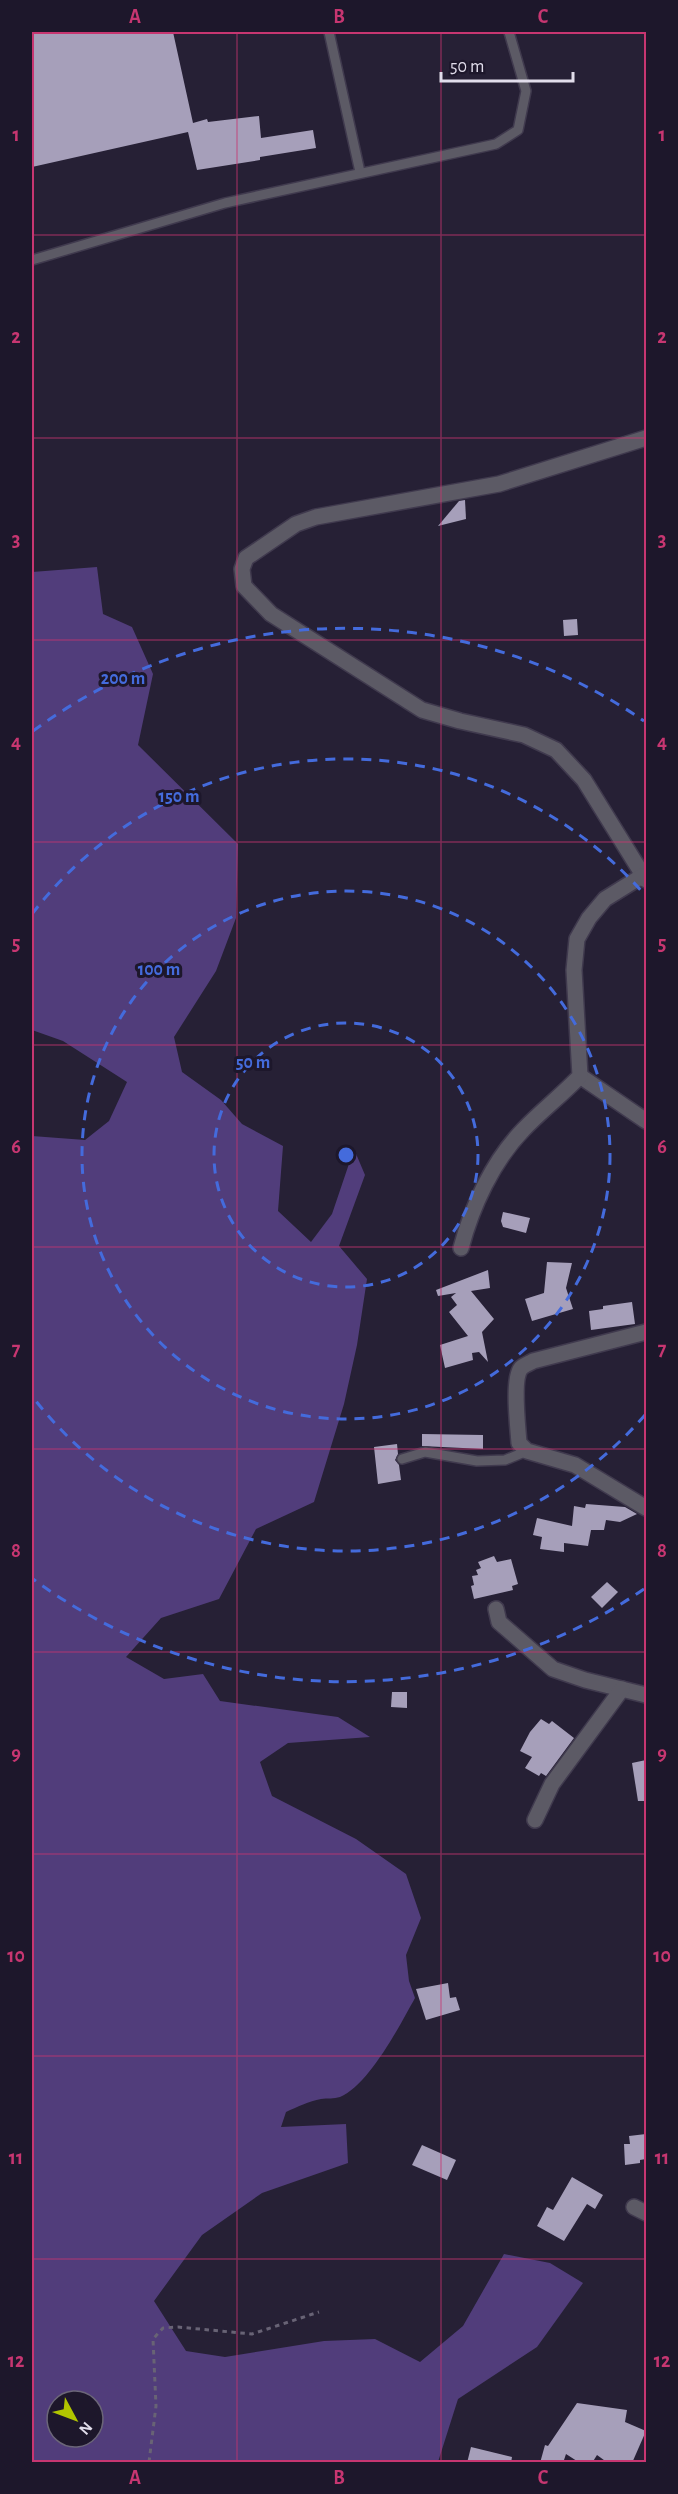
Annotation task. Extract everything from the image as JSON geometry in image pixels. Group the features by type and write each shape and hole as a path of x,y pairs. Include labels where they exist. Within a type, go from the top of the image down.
{"street":[{"path":"580,1077 574,970 577,939 589,918 605,899 644,878 584,780 556,750 524,735 460,722 422,710 271,614 244,586 242,570 246,558 259,547 296,524 316,517 499,484 646,438"},
{"path":"580,1077 646,1121"},
{"path":"461,1248 469,1220 507,1148 524,1128 580,1077"},
{"path":"646,1332 533,1361 522,1367 518,1374 517,1421 519,1443 527,1451 575,1465 646,1508"},
{"path":"496,1609 499,1622 553,1669 585,1680 646,1695"},
{"path":"536,1820 552,1784 622,1689"}],"lane":[{"path":"329,32 360,172"},
{"path":"32,260 225,203 496,144 518,130 526,91 509,32"},
{"path":"402,1459 425,1452 477,1461 505,1460 527,1451"}],"path":[{"path":"148,2463 156,2406 153,2339 163,2328 178,2327 252,2334 319,2312"}],"shaded area":[{"path":"97,567 103,614 132,627 153,674 138,745 238,844 236,918 216,971 174,1037 182,1072 221,1100 242,1124 283,1146 278,1211 311,1242 332,1214 354,1149 365,1175 339,1246 367,1279 357,1345 344,1404 314,1502 256,1529 219,1599 161,1618 126,1657 164,1679 203,1674 220,1701 338,1717 370,1737 288,1743 260,1762 272,1796 356,1839 406,1874 421,1918 406,1955 409,1981 415,1998 373,2068 351,2090 340,2097 312,2101 286,2112 281,2127 346,2124 348,2163 262,2193 202,2235 154,2301 186,2351 225,2357 324,2341 375,2339 420,2362 463,2326 504,2254 550,2263 583,2283 537,2347 458,2399 438,2462 32,2462 32,1136 85,1140 109,1121 127,1082 63,1041 32,1030 32,572"}],"building":[{"path":"32,32 173,32 193,123 207,119 208,122 259,116 261,138 313,130 316,148 197,170 188,132 32,167"},
{"path":"465,500 466,519 438,526 459,501"},
{"path":"577,619 578,635 564,636 563,620"},
{"path":"503,1212 530,1218 526,1233 503,1227 501,1221"},
{"path":"547,1262 572,1263 566,1288 573,1309 532,1321 525,1299 544,1293"},
{"path":"488,1270 490,1288 471,1291 494,1319 482,1332 488,1362 479,1352 472,1353 473,1360 445,1368 440,1345 468,1336 449,1312 457,1305 451,1297 456,1293 438,1296 436,1290"},
{"path":"632,1302 635,1324 591,1330 589,1311 603,1309 603,1306"},
{"path":"422,1434 483,1435 483,1449 422,1446"},
{"path":"397,1444 398,1454 395,1460 399,1465 401,1480 378,1484 374,1447"},
{"path":"586,1504 625,1507 637,1514 620,1522 606,1520 604,1530 591,1530 588,1546 564,1543 564,1552 540,1549 542,1537 533,1535 537,1518 572,1526 574,1506 585,1508"},
{"path":"494,1556 497,1562 511,1559 518,1584 512,1586 513,1590 474,1599 471,1586 474,1585 472,1576 478,1575 476,1570 481,1568 478,1562"},
{"path":"607,1582 618,1592 602,1608 591,1597"},
{"path":"392,1692 407,1692 407,1708 391,1707"},
{"path":"541,1719 549,1724 552,1721 574,1738 546,1776 541,1773 539,1776 525,1768 532,1757 520,1751 530,1732"},
{"path":"646,1760 646,1801 638,1801 632,1763"},
{"path":"448,1983 450,1998 456,1997 460,2010 426,2020 416,1989"},
{"path":"646,2134 646,2159 640,2160 640,2163 625,2165 624,2144 630,2144 629,2136"},
{"path":"422,2145 456,2160 447,2180 412,2165"},
{"path":"572,2177 603,2195 595,2209 587,2204 564,2241 537,2226 547,2207 553,2210"},
{"path":"577,2403 627,2410 625,2422 646,2431 632,2463 608,2463 597,2455 592,2463 580,2463 566,2454 563,2463 540,2463 545,2445 548,2446"},
{"path":"471,2447 512,2457 511,2463 467,2463"}]}
